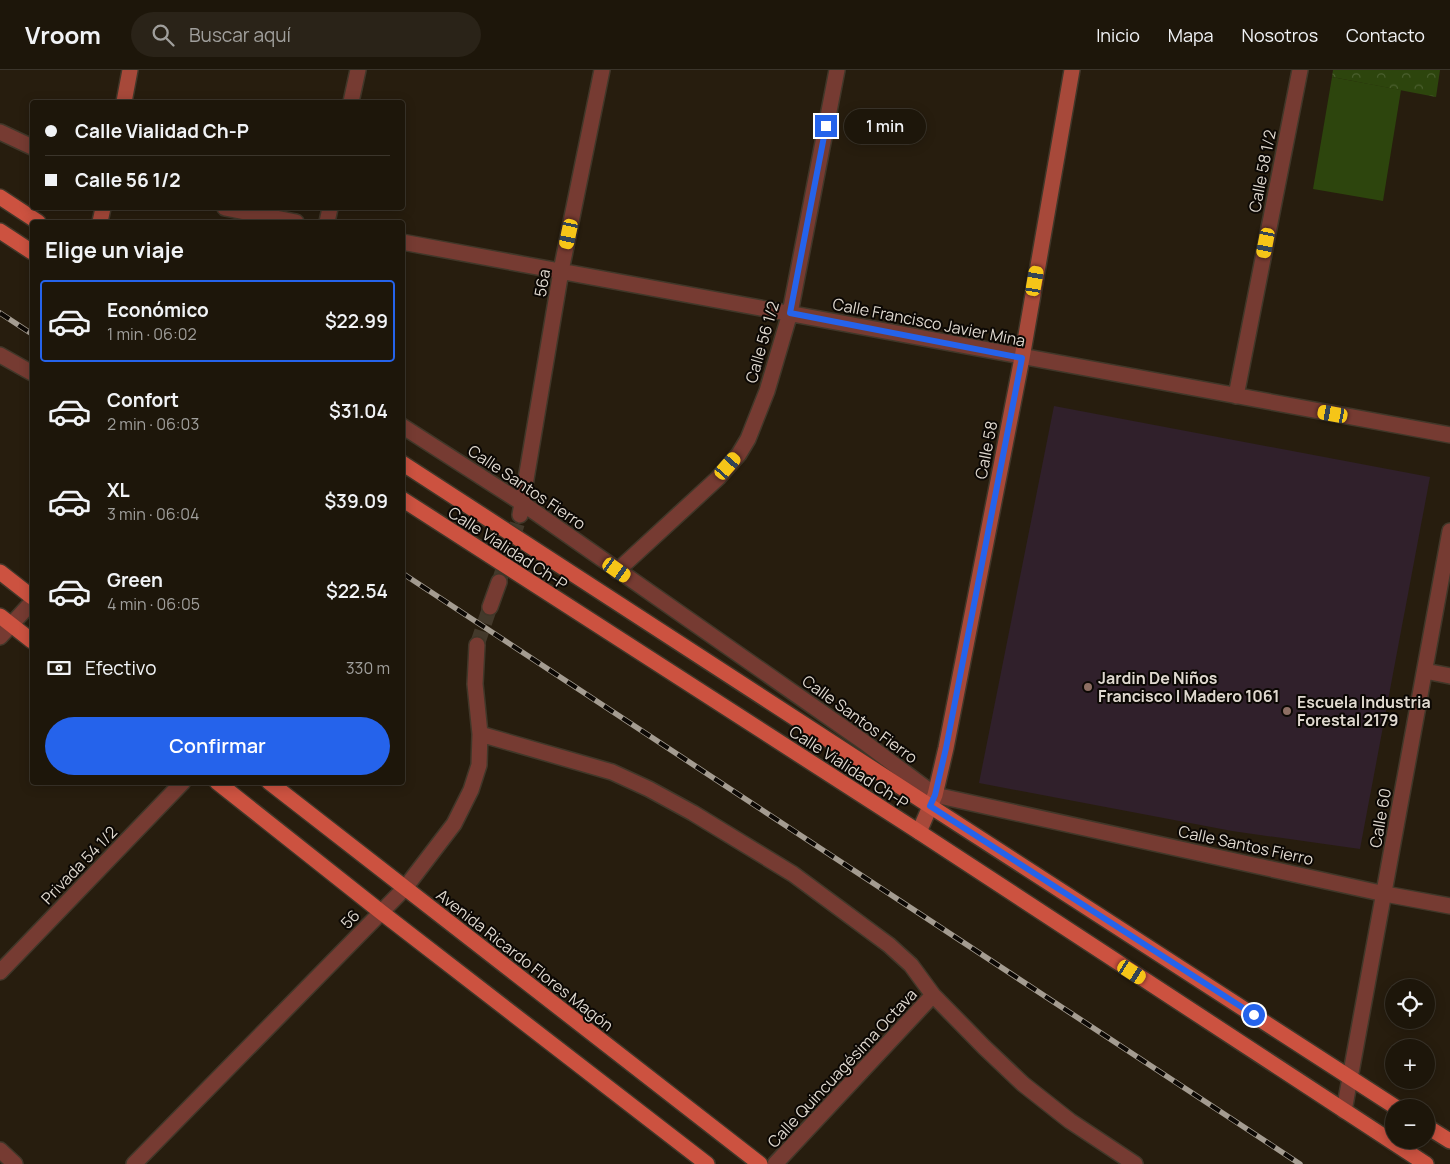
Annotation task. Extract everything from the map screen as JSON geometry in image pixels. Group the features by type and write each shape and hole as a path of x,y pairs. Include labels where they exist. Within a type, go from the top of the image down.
{"main road":[{"path":"0,197 35,220"},
{"path":"0,230 30,251"},
{"name":"Calle Vialidad Ch-P","path":"405,464 932,801 1385,1100"},
{"name":"Calle Vialidad Ch-P","path":"405,501 919,832 1426,1164"},
{"path":"0,572 30,595"},
{"path":"6,621 30,639"},
{"path":"221,785 381,912 707,1164"},
{"name":"Avenida Ricardo Flores Magón","path":"273,785 760,1164"},
{"path":"1435,1132 1450,1141"}],"street":[{"path":"124,100 130,70"},
{"path":"352,100 358,70"},
{"name":"56a","path":"521,509 562,271 602,70"},
{"name":"Calle 56 1/2","path":"617,570 718,478 739,454 748,439 767,391 790,313 837,70"},
{"name":"Calle 58","path":"919,832 932,801 948,738 1022,358 1072,70"},
{"name":"Calle 58 1/2","path":"1236,396 1300,70"},
{"path":"0,132 30,146"},
{"path":"235,210 286,220"},
{"name":"Calle Francisco Javier Mina","path":"405,243 790,313 1022,358 1450,434"},
{"path":"0,355 30,372"},
{"name":"Calle Santos Fierro","path":"405,428 521,509 617,570 864,742 932,801 1450,906"},
{"name":"Calle 60","path":"1344,1111 1450,531"},
{"path":"490,607 499,582"},
{"path":"0,637 6,621 30,603"},
{"name":"56","path":"134,1164 405,888 454,824 472,790 479,764 480,734 474,684 477,645"},
{"path":"1425,671 1450,676"},
{"path":"480,734 612,772 649,789 693,813 793,874 889,945 911,965 933,995 1023,1084 1070,1121 1135,1164"},
{"name":"Privada 54 1/2","path":"0,972 181,785"},
{"name":"Calle Quincuagésima Octava","path":"776,1164 933,995"},
{"path":"0,1150 15,1164"}],"shaded area":[{"name":"Escuela Industria Forestal 2179","path":"1054,406 1430,477 1360,849 1232,831 979,783"}],"green space":[{"path":"1333,70 1440,70 1436,97 1332,77"},
{"path":"1332,77 1401,90 1383,201 1313,189"}],"tunnel":[{"path":"499,582 520,515"},
{"path":"477,645 490,607"}],"railway":[{"path":"0,313 30,333"},
{"path":"405,575 1300,1164"}],"place":[{"name":"Jardin De Niños Francisco I Madero 1061","path":"1088,687"},
{"name":"Escuela Industria Forestal 2179","path":"1287,711"}],"route":[{"path":"826,126 790,313 1022,358 946,748 935,795 930,806 1254,1015"}]}
